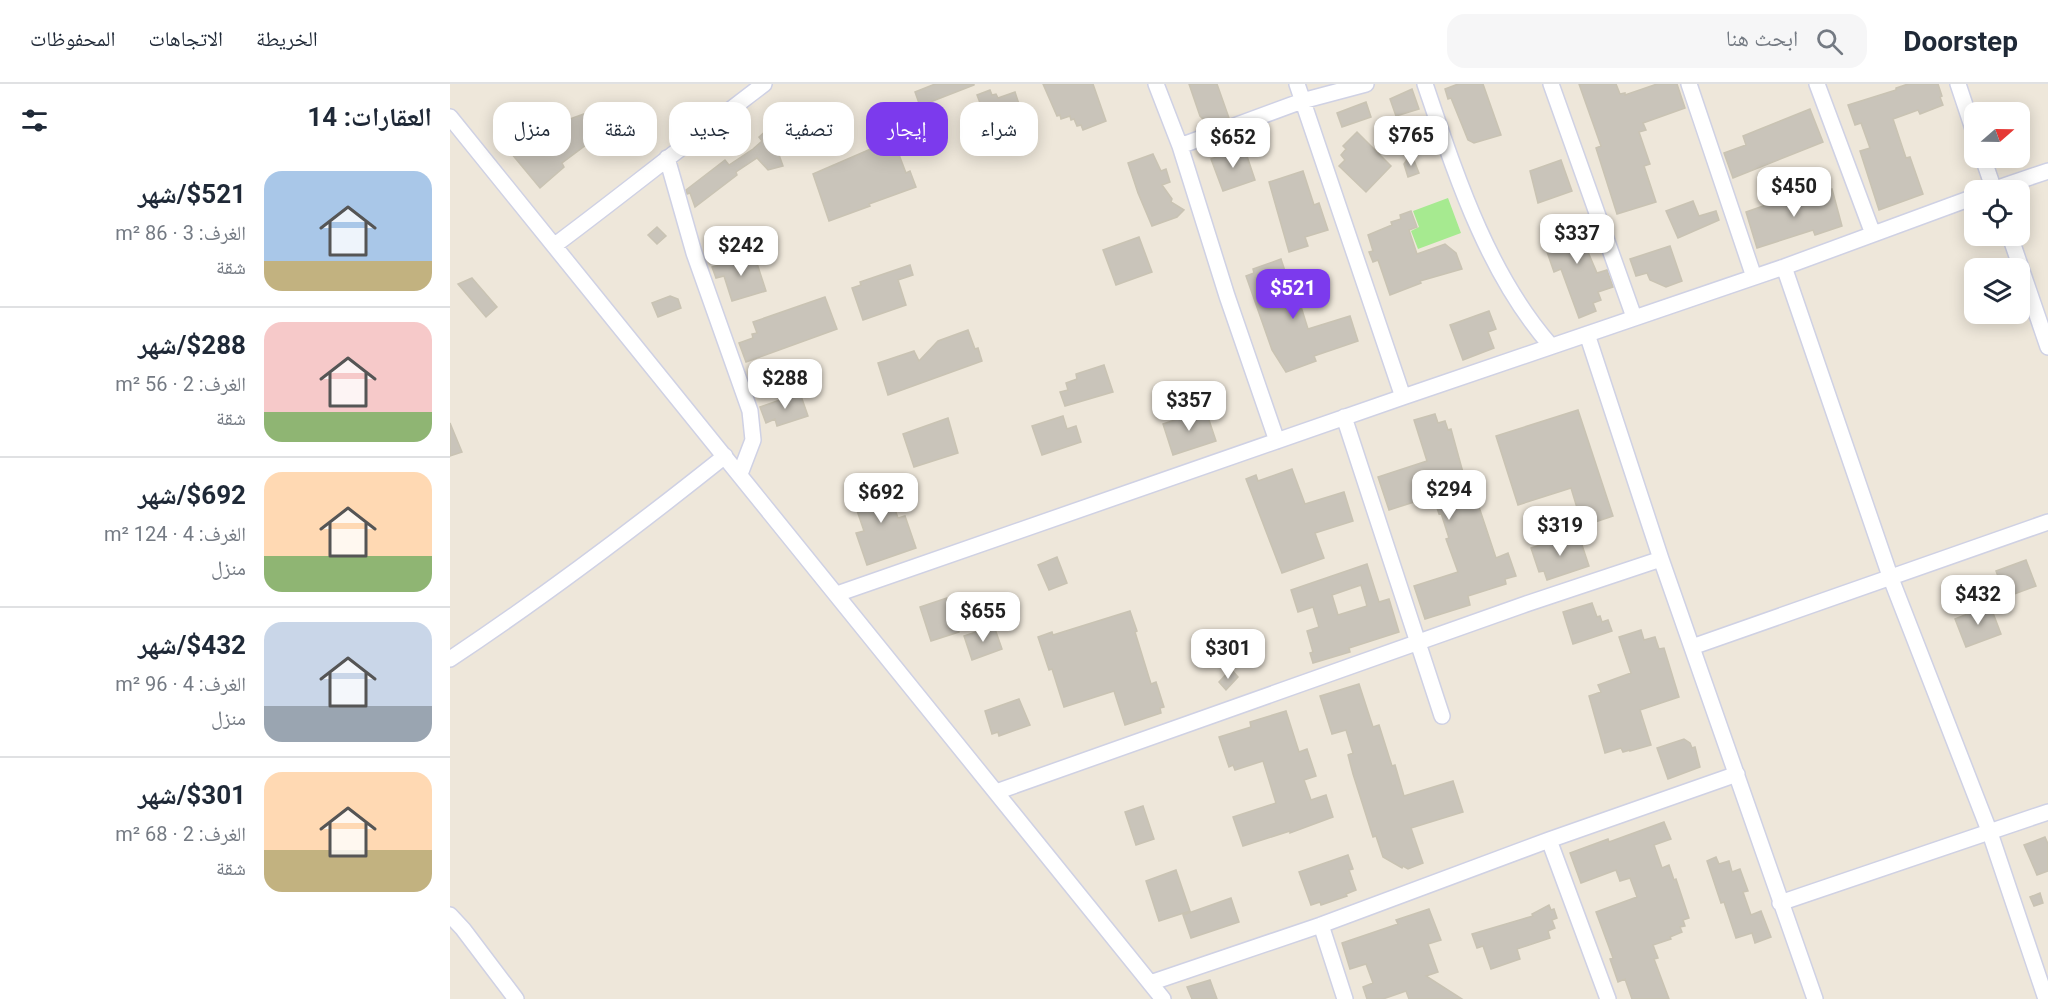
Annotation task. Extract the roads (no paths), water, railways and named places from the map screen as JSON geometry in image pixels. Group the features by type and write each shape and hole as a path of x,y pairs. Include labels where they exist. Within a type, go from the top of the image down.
{"street":[{"path":"555,245 622,196 667,158 764,84"},
{"path":"1156,84 1180,146 1276,441"},
{"path":"1297,84 1403,397"},
{"path":"1180,146 1302,101 1366,84"},
{"path":"1425,84 1455,171 1493,258 1529,320 1551,346"},
{"path":"1551,84 1634,318"},
{"path":"1689,84 1754,277"},
{"path":"1817,84 1873,234"},
{"path":"1958,84 1964,102"},
{"path":"450,117 1163,999"},
{"path":"667,158 694,253 750,411 753,440 740,474"},
{"path":"2022,180 2048,171"},
{"path":"837,594 1344,417 1784,267 1964,201"},
{"path":"2013,246 2048,347"},
{"path":"1784,267 1890,576 1990,833 2046,999"},
{"path":"1587,334 1661,560 1737,774 1812,998"},
{"path":"1344,417 1442,716"},
{"path":"450,659 514,617 643,522 725,456"},
{"path":"1692,647 2048,522"},
{"path":"996,792 1419,642 1661,560"},
{"path":"1150,983 1321,925 1549,840 1737,774"},
{"path":"1780,903 2048,812"},
{"path":"1549,840 1608,999"},
{"path":"450,915 516,999"},
{"path":"1321,925 1345,999"}]}
